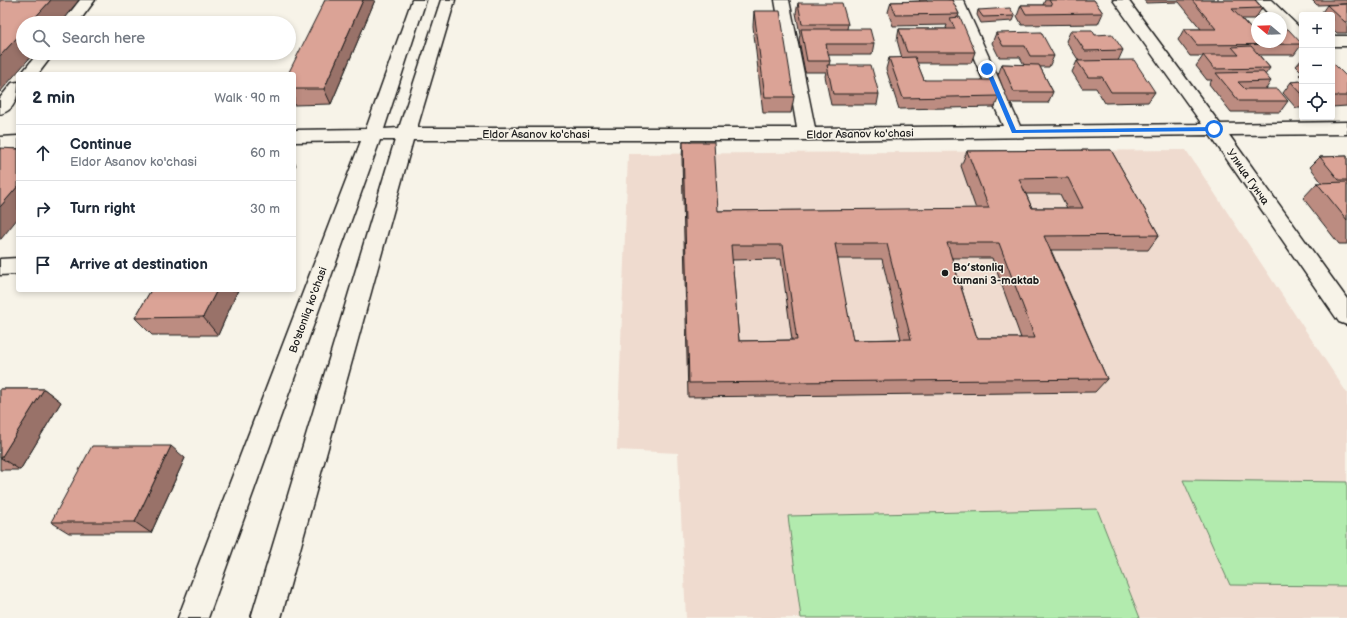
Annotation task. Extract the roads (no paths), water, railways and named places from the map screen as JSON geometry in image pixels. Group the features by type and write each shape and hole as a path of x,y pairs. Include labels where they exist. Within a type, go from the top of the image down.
{"street":[{"path":"75,16 88,0"},
{"name":"Bo'stonliq ko'chasi","path":"193,618 373,134 419,0"},
{"path":"266,618 406,134 448,0"},
{"path":"782,0 807,134"},
{"path":"956,0 1014,132"},
{"name":"Улица Гунча","path":"1120,0 1347,316"},
{"path":"1263,0 1299,36"},
{"path":"1335,41 1347,41"},
{"path":"31,72 40,60"},
{"path":"0,109 16,89"},
{"name":"Eldor Asanov ko'chasi","path":"296,136 373,134 807,134 1347,128"},
{"path":"0,143 16,142"},
{"path":"0,267 16,266"}],"place":[{"name":"Bo’stonliq tumani 3-maktab","path":"945,273"}]}
